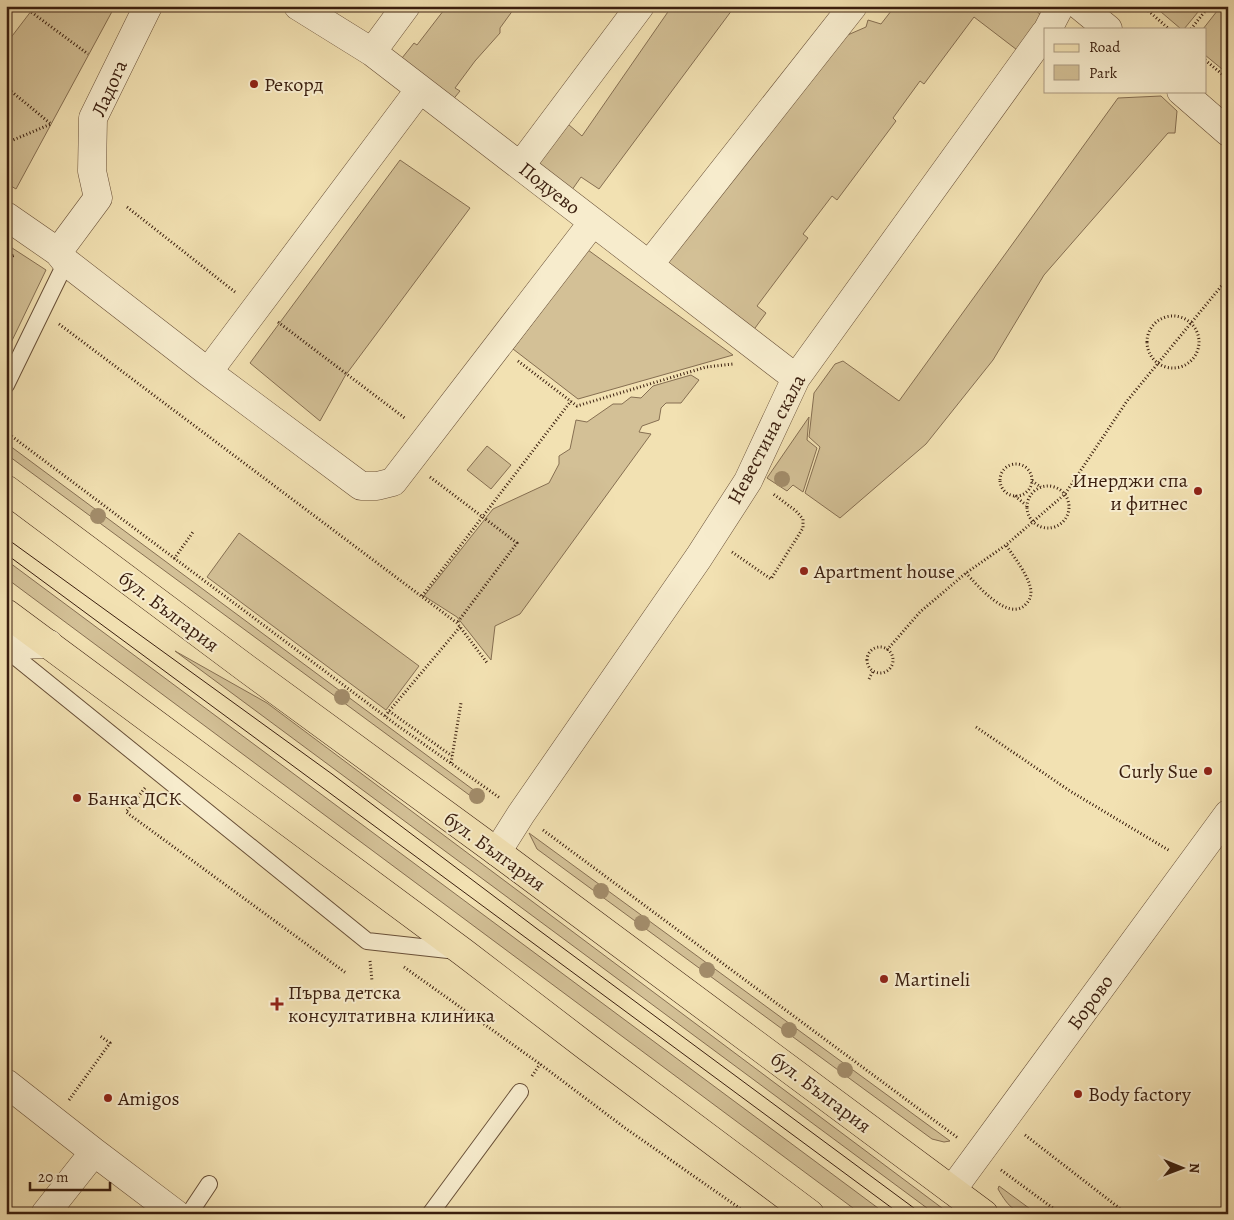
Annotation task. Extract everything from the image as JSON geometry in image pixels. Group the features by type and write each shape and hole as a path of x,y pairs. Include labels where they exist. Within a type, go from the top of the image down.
{"main road":[{"name":"бул. България","path":"6,489 984,1214"},
{"path":"6,613 463,952 810,1214"}],"street":[{"name":"Ладога","path":"62,257 98,198 92,171 93,118 148,6"},
{"name":"Подуево","path":"298,6 372,52 796,378"},
{"path":"372,52 406,6"},
{"path":"521,165 640,6"},
{"path":"649,265 853,6"},
{"path":"1049,28 1060,6"},
{"path":"1080,6 1107,28"},
{"name":"Невестина скала","path":"497,852 521,814 711,538 751,476 796,378 1044,34"},
{"path":"208,372 420,89"},
{"path":"1181,92 1228,132"},
{"path":"6,216 62,257 208,372 361,486 377,486 393,482 593,222"},
{"path":"7,651 31,644 48,644"},
{"name":"Борово","path":"952,1190 1228,814"},
{"path":"6,1083 176,1214"},
{"path":"45,1214 94,1152"}],"lane":[{"name":"Ладога","path":"6,385 42,312 62,257"},
{"path":"7,651 367,941 463,952"},
{"path":"430,1214 520,1092"},
{"path":"189,1214 209,1184"}],"path":[{"path":"6,20 16,6"},
{"path":"22,6 88,54"},
{"path":"1143,6 1168,28"},
{"path":"1192,28 1210,6"},
{"path":"1206,61 1228,79"},
{"path":"6,87 51,124 6,143"},
{"path":"127,207 256,308 428,436"},
{"path":"887,650 920,612 966,574 1006,545 1065,494 1127,401 1228,278"},
{"path":"42,312 457,623 488,664"},
{"path":"1172,316 1182,318 1191,323 1199,341 1197,351 1192,360 1184,366 1174,368 1164,367 1158,363 1149,353 1147,344 1148,333 1154,325 1162,319 1172,316"},
{"path":"498,346 577,406 706,367 771,360"},
{"path":"422,596 571,401"},
{"path":"6,432 385,716 521,814 1061,1214"},
{"path":"409,461 517,543 457,623"},
{"path":"1015,495 1021,495 1031,487 1031,475 1024,465 1018,464 1006,467 1001,478 1004,490 1015,495 1026,505"},
{"path":"1032,481 1041,487"},
{"path":"1050,486 1058,488 1065,494 1069,510 1067,518 1061,524 1054,528 1046,529 1038,527 1032,522 1027,514 1026,505 1034,491 1041,487 1050,486"},
{"path":"711,538 772,579 803,528 803,519 783,500 767,489"},
{"path":"174,559 192,532"},
{"path":"966,574 990,598 1003,606 1015,609 1023,608 1029,601 1032,593 1029,583 1006,545"},
{"path":"1224,568 1228,562"},
{"path":"385,716 460,627"},
{"path":"877,647 887,650 893,658 891,668 883,673 873,672 867,663 869,653 877,647"},
{"path":"869,679 873,672"},
{"path":"450,763 461,704"},
{"path":"389,711 452,756"},
{"path":"976,726 1070,791 1172,852"},
{"path":"158,772 126,812 346,973"},
{"path":"367,941 540,1064 625,1128 748,1214"},
{"path":"54,1121 110,1043 100,1036"},
{"path":"1004,1119 1127,1214"}],"green space":[{"path":"35,6 115,6 16,189 6,183 6,44"},
{"path":"447,6 516,6 500,28 500,33 475,61 455,88 460,91 451,102 394,68 414,43 417,45"},
{"path":"672,6 735,6 599,189 581,177 567,197 527,166 562,119 582,136"},
{"path":"895,6 1031,6 1043,17 1021,53 974,17 924,84 920,81 893,118 896,121 837,200 832,196 803,234 808,238 757,306 766,313 747,339 650,265 843,37 866,27 868,20 881,24"},
{"path":"1154,6 1203,6 1185,28 1180,28"},
{"path":"1221,6 1228,6 1228,74 1206,56 1206,28 1204,28"},
{"path":"1161,96 1177,111 1175,133 1168,133 1044,275 993,360 926,444 840,518 805,493 820,447 809,437 814,393 835,364 843,361 899,401 1118,98"},
{"path":"400,160 470,208 345,376 320,421 250,363"},
{"path":"6,244 46,270 6,353"},
{"path":"588,250 733,355 578,399 513,349"},
{"path":"691,375 699,380 681,403 666,403 661,408 659,420 642,426 639,432 651,434 520,614 495,626 491,660 457,617 424,596 493,509 549,483 559,464 559,456 570,449 576,420 587,422 613,404 622,404 631,397 641,398 653,386"},
{"path":"809,417 807,440 817,448 803,492 793,485 787,491 767,478"},
{"path":"6,443 483,797 472,797 6,454"},
{"path":"487,446 511,465 491,489 467,470"},
{"path":"239,533 419,666 386,710 207,577"},
{"path":"6,560 886,1214 861,1214 6,578"},
{"path":"175,651 267,703 950,1214 935,1214"},
{"path":"529,833 950,1141 944,1142 932,1139 537,849"},
{"path":"999,1186 1037,1214 1023,1213 1013,1209 1002,1196 998,1189"}],"tram line":[{"path":"6,538 332,774 540,931 922,1214"},
{"path":"6,554 900,1214"}],"place":[{"name":"Рекорд","path":"254,84"},
{"name":"Инерджи спа и фитнес","path":"1198,491"},
{"name":"Apartment house","path":"804,571"},
{"name":"Curly Sue","path":"1208,771"},
{"name":"Банка ДСК","path":"77,798"},
{"name":"Martineli","path":"884,979"},
{"name":"Първа детска консултативна клиника","path":"277,1004"},
{"name":"Body factory","path":"1078,1094"},
{"name":"Amigos","path":"108,1098"}]}
